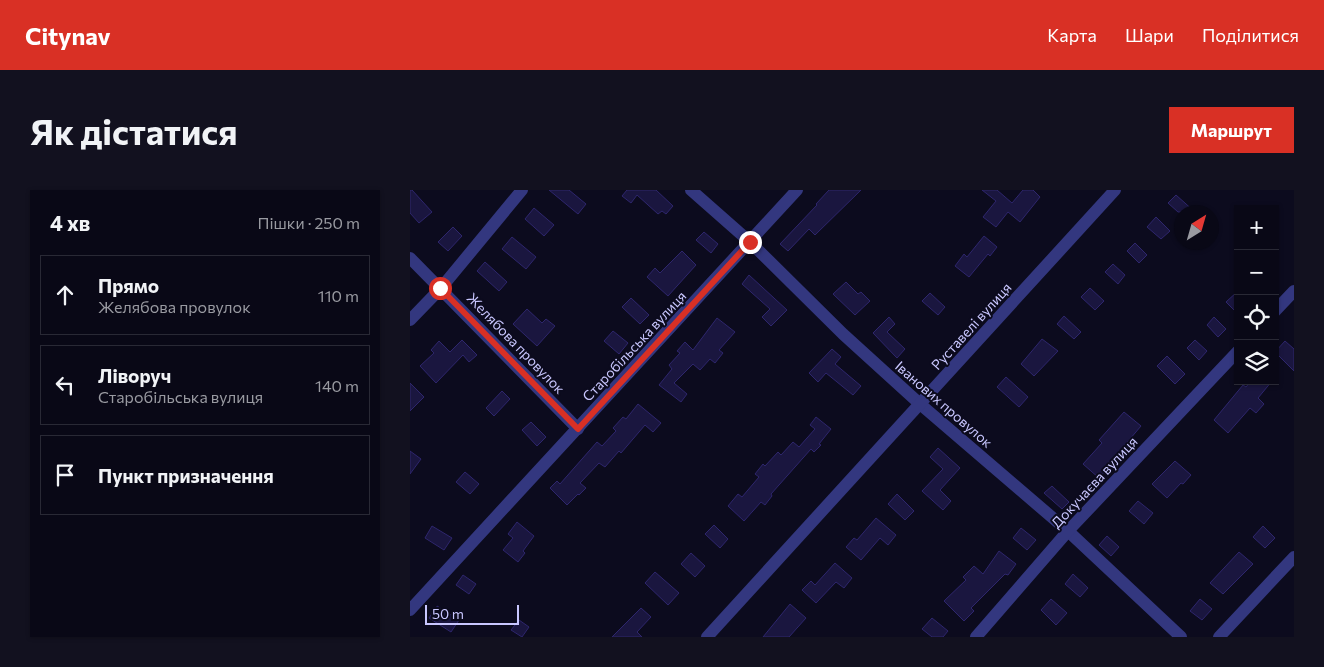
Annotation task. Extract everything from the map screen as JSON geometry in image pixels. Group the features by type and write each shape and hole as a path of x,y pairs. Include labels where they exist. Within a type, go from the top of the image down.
{"street":[{"path":"410,320 440,288 522,190"},
{"name":"Іванових провулок","path":"691,190 750,242 843,334 920,404 1068,531 1181,637"},
{"name":"Старобільська вулиця","path":"410,610 797,190"},
{"name":"Руставелі вулиця","path":"707,637 1116,190"},
{"name":"Желябова провулок","path":"410,258 578,429"},
{"path":"1279,307 1294,291"},
{"name":"Докучаєва вулиця","path":"976,637 1068,531 1234,355"},
{"path":"1219,637 1294,557"}],"building":[{"path":"410,190 432,212 419,223 410,213"},
{"path":"549,190 569,190 586,204 578,214"},
{"path":"627,190 656,190 673,206 666,214 662,211 658,214 637,195 631,203 622,196"},
{"path":"829,190 861,190 815,235 809,229 788,251 780,244"},
{"path":"982,190 997,190 1012,203 1023,190 1033,190 1040,197 1020,222 1008,212 996,227 983,217 996,201"},
{"path":"1176,195 1187,205 1174,205 1174,208 1168,203"},
{"path":"534,208 554,225 544,236 525,219"},
{"path":"1156,217 1170,231 1161,239 1147,227"},
{"path":"453,227 462,236 448,251 438,242"},
{"path":"704,232 718,244 711,253 696,240"},
{"path":"984,236 997,247 990,256 988,254 969,277 955,266 964,254 967,257"},
{"path":"512,237 536,257 526,269 502,249"},
{"path":"1135,243 1147,255 1139,263 1127,251"},
{"path":"682,251 696,265 668,296 647,277 655,268 660,273"},
{"path":"485,262 507,282 499,291 477,271"},
{"path":"1113,264 1125,275 1118,284 1105,272"},
{"path":"749,275 787,310 771,326 762,317 770,309 742,284"},
{"path":"846,282 858,294 861,292 870,301 855,315 833,294"},
{"path":"1090,288 1104,301 1095,310 1081,297"},
{"path":"930,293 945,307 938,315 922,301"},
{"path":"1234,295 1234,310 1226,302"},
{"path":"631,298 649,315 640,324 622,307"},
{"path":"527,309 542,323 546,319 555,326 537,346 513,324"},
{"path":"1064,316 1081,332 1074,339 1057,324"},
{"path":"889,317 895,324 887,332 905,349 897,358 873,333"},
{"path":"1214,317 1226,329 1218,337 1207,325"},
{"path":"717,318 735,332 719,350 723,353 715,363 710,359 700,370 693,364 674,383 687,394 681,402 659,385 672,369 669,365 680,353 677,351 685,342 693,350"},
{"path":"613,331 628,343 619,354 604,341"},
{"path":"1042,339 1058,351 1034,376 1021,364"},
{"path":"462,340 477,355 469,362 463,355 436,383 420,366 434,353 431,350 439,341 450,352"},
{"path":"1195,340 1207,351 1199,360 1187,348"},
{"path":"1285,341 1294,349 1294,371 1279,356 1279,348"},
{"path":"832,349 841,357 835,364 861,386 853,395 826,373 818,382 809,373"},
{"path":"1167,356 1185,374 1175,384 1157,366"},
{"path":"1006,377 1028,397 1019,407 997,387"},
{"path":"410,383 424,397 410,411"},
{"path":"1243,385 1246,387 1248,385 1269,385 1258,398 1264,404 1256,413 1250,408 1228,433 1214,420"},
{"path":"502,391 510,399 494,416 486,408"},
{"path":"638,404 661,423 653,432 645,425 621,453 619,451 605,467 599,463 580,483 586,488 567,505 550,488 557,481 560,484 597,442 602,446 616,431 613,428 623,417 626,419"},
{"path":"1124,412 1141,426 1125,447 1105,468 1106,470 1099,478 1083,464 1102,443 1099,440"},
{"path":"816,417 831,429 819,444 821,445 814,452 811,449 771,494 772,496 765,505 761,502 744,521 728,506 738,494 742,497 759,477 755,474 763,464 765,466 778,452 781,455 793,442 799,447 815,429 810,425"},
{"path":"531,422 546,437 537,446 522,430"},
{"path":"938,448 960,468 940,490 951,501 943,510 922,491 943,469 930,457"},
{"path":"410,451 421,459 410,474"},
{"path":"1175,461 1191,475 1167,498 1152,484"},
{"path":"465,472 479,484 470,494 456,482"},
{"path":"1052,486 1069,502 1062,509 1044,493"},
{"path":"897,494 914,511 905,520 888,504"},
{"path":"1138,501 1153,513 1144,524 1129,511"},
{"path":"876,518 896,535 888,545 880,538 861,560 846,547 854,538 857,540"},
{"path":"517,522 534,536 523,551 525,553 518,562 503,550 513,538 508,534"},
{"path":"714,525 728,539 720,548 705,534"},
{"path":"432,526 452,538 444,550 425,538"},
{"path":"1263,526 1275,538 1265,548 1253,537"},
{"path":"1021,528 1036,540 1027,550 1013,538"},
{"path":"1107,536 1119,547 1111,556 1099,545"},
{"path":"999,551 1016,564 1008,575 1005,574 971,608 974,611 964,621 944,601 966,580 963,577 974,566 983,574"},
{"path":"1239,552 1253,564 1223,594 1210,583"},
{"path":"691,553 705,566 695,577 681,564"},
{"path":"835,563 852,578 844,588 836,582 816,603 802,590 811,581 815,585"},
{"path":"655,572 679,593 668,605 645,583"},
{"path":"1073,574 1088,588 1080,597 1065,584"},
{"path":"463,575 476,584 469,594 456,585"},
{"path":"1051,599 1067,613 1056,625 1041,610"},
{"path":"1200,599 1212,609 1202,620 1190,611"},
{"path":"790,604 806,618 789,637 763,637"},
{"path":"437,606 459,620 451,632 429,618"},
{"path":"641,608 651,617 637,632 642,637 612,637"},
{"path":"932,618 948,631 943,637 932,637 922,629"},
{"path":"519,620 529,627 522,637 511,630"}],"route":[{"path":"440,288 578,429 750,242"}]}
